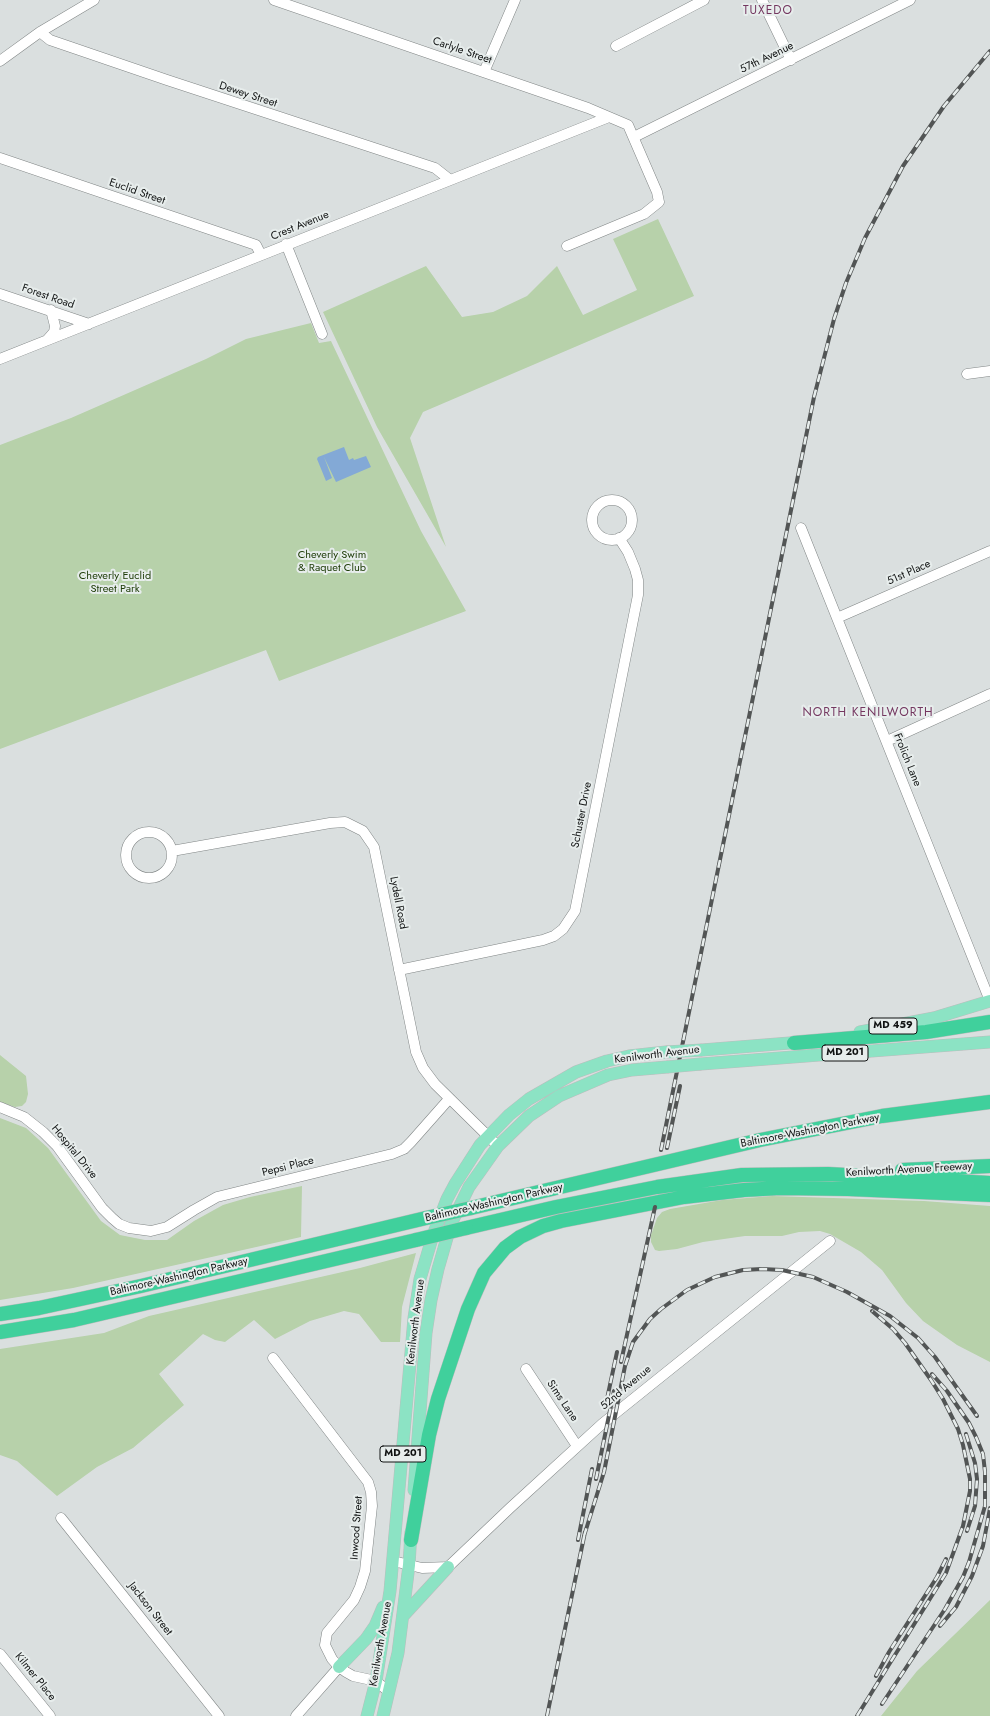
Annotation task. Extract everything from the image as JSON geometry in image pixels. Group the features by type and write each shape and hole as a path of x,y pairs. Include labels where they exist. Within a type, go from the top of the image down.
{"highway":[{"name":"MD 201","path":"794,1043 911,1034 990,1022"},
{"path":"882,1116 950,1099 990,1092"},
{"name":"Baltimore-Washington Parkway","path":"0,1314 39,1308 141,1286 760,1140 882,1116 990,1102"},
{"name":"Kenilworth Avenue Freeway","path":"828,1174 990,1166"},
{"name":"Baltimore-Washington Parkway","path":"0,1332 82,1318 556,1207 686,1182 756,1174 828,1174 990,1183"},
{"path":"410,1540 429,1435 438,1399 468,1309 484,1273 505,1248 520,1237 543,1226 562,1221 678,1198 744,1190 781,1188 841,1188 990,1195"}],"main road":[{"name":"Kenilworth Avenue","path":"367,1716 376,1681 390,1591 414,1318 420,1279 433,1235 447,1199 470,1160 488,1136 530,1099 576,1072 607,1061 629,1056 666,1052 794,1043 923,1021 990,1001"},
{"name":"Kenilworth Avenue","path":"383,1716 390,1692 398,1653 403,1616 409,1565 426,1334 438,1269 451,1224 460,1204 469,1187 498,1146 529,1116 559,1096 608,1075 632,1070 701,1064 990,1042"},
{"path":"403,1616 448,1567"},
{"path":"339,1667 366,1639 375,1626 390,1591"}],"street":[{"path":"0,61 40,32 94,0"},
{"name":"Carlyle Street","path":"274,0 484,72 628,125 657,192 659,202 653,208 637,218 567,246"},
{"path":"484,72 515,0"},
{"path":"616,46 704,0"},
{"path":"762,0 791,60"},
{"name":"57th Avenue","path":"634,137 910,0"},
{"name":"Dewey Street","path":"40,32 50,40 435,168 449,179"},
{"name":"Crest Avenue","path":"0,359 449,179 609,117"},
{"name":"Euclid Street","path":"0,158 256,245 261,255"},
{"path":"286,244 322,334"},
{"name":"Forest Road","path":"0,294 89,324"},
{"path":"47,340 54,332 55,326 51,310"},
{"path":"967,374 990,371"},
{"path":"612,499 622,502 628,508 631,515 631,525 629,531 619,538 612,540 604,538 597,534 592,524 592,513 596,507 606,500 612,499"},
{"name":"Frolich Lane","path":"801,528 990,1001"},
{"name":"Schuster Drive","path":"399,970 543,940 554,936 563,929 575,911 638,595 638,580 635,569 628,552 619,538"},
{"name":"51st Place","path":"837,618 990,550"},
{"path":"887,741 990,694"},
{"name":"Lydell Road","path":"172,851 330,823 345,822 363,831 374,847 416,1052 434,1084 498,1146"},
{"path":"147,832 160,835 172,851 170,865 161,875 155,878 141,877 135,874 130,869 126,856 130,843 140,834 147,832"},
{"name":"Pepsi Place","path":"120,1224 129,1228 159,1230 167,1227 217,1198 392,1154 404,1149 449,1099"},
{"name":"Hospital Drive","path":"0,1107 24,1117 43,1132 57,1146 102,1208 120,1224"},
{"name":"52nd Avenue","path":"448,1567 577,1446 634,1397 830,1241"},
{"name":"Inwood Street","path":"273,1358 362,1473 368,1482 371,1492 372,1506 368,1552 365,1571 360,1587 354,1600 331,1626 325,1638 325,1645 328,1652 339,1667"},
{"name":"Sims Lane","path":"526,1369 577,1446"},
{"name":"Jackson Street","path":"62,1518 219,1716"},
{"path":"393,1561 422,1568 448,1567"},
{"name":"Kilmer Place","path":"0,1654 50,1716"},
{"path":"296,1716 339,1667 353,1676 376,1681 390,1692"}],"green space":[{"path":"658,219 694,296 423,412 410,438 446,547 377,427 323,312 426,266 462,317 493,312 527,296 557,266 583,315 637,290 613,239"},
{"path":"311,323 319,343 331,341 421,531 466,611 279,681 266,650 0,749 0,445 71,418 206,359 246,339"},
{"path":"0,1055 26,1076 28,1094 26,1102 22,1106 15,1107 0,1102"},
{"path":"0,1118 26,1128 48,1148 101,1221 120,1235 145,1240 167,1240 194,1221 223,1205 250,1197 302,1186 301,1237 73,1288 0,1300"},
{"path":"772,1196 924,1201 990,1206 990,1362 957,1345 923,1321 906,1303 882,1270 861,1252 830,1234 820,1231 799,1232 782,1236 745,1236 703,1242 677,1249 659,1251 655,1250 651,1242 651,1235 657,1218 662,1212 670,1209 722,1200"},
{"path":"416,1253 402,1307 400,1342 381,1342 359,1314 344,1311 310,1321 275,1339 254,1320 225,1342 215,1340 203,1334 159,1374 184,1405 133,1448 97,1467 57,1496 17,1461 0,1455 0,1349 104,1333 149,1316 360,1268"},
{"path":"990,1600 990,1716 881,1716 917,1671"}],"water":[{"path":"344,447 349,460 366,456 371,467 336,482 324,457 332,478 326,481 317,459 318,457"}],"railway":[{"path":"661,1150 814,397 834,319 846,283 865,238 903,166 944,106 990,51"},
{"path":"667,1148 680,1086"},
{"path":"621,1362 655,1207"},
{"path":"584,1536 604,1472 625,1366 633,1342 650,1319 661,1309 687,1290 715,1277 743,1270 782,1270 813,1277 847,1292 890,1316 918,1338 935,1357 977,1416"},
{"path":"857,1716 946,1573 963,1526 970,1491 970,1479 963,1445 958,1429 943,1399 905,1343 893,1329 872,1311"},
{"path":"607,1399 617,1352"},
{"path":"882,1704 945,1609 963,1577 969,1562 985,1506 985,1472 983,1454 969,1423 947,1391 932,1374"},
{"path":"596,1479 614,1391"},
{"path":"966,1434 975,1463 977,1479 975,1506 967,1531"},
{"path":"578,1540 592,1469"},
{"path":"940,1626 956,1607 972,1576 983,1546 990,1508"},
{"path":"547,1716 585,1532"},
{"path":"876,1676 889,1652 937,1577 946,1559"}],"district":[{"name":"TUXEDO","path":"768,11"},
{"name":"NORTH KENILWORTH","path":"868,713"}],"park label":[{"name":"Cheverly Swim & Raquet Club","path":"332,561"},
{"name":"Cheverly Euclid Street Park","path":"115,582"}]}
